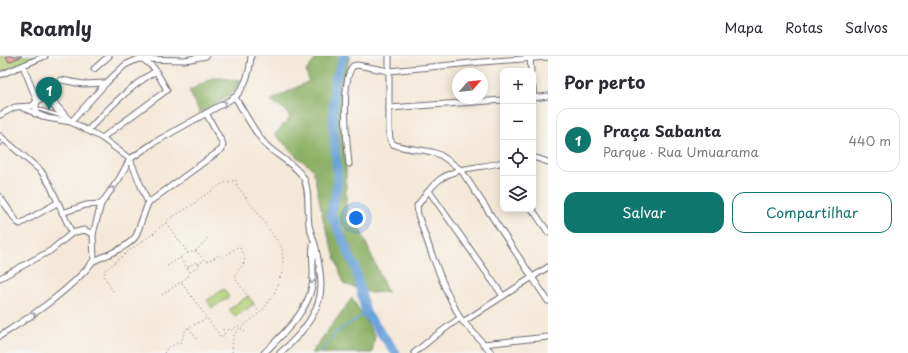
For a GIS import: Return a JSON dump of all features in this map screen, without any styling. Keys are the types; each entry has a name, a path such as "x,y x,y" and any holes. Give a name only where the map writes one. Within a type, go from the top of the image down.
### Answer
{"street":[{"path":"0,76 45,56"},
{"path":"94,69 110,56"},
{"path":"69,122 125,65 140,58 185,60 206,56"},
{"path":"94,261 93,234 101,204 130,159 155,142 235,97 248,76 251,56 248,56"},
{"path":"389,56 390,139 393,144 410,149 433,152 440,155 461,170 548,300"},
{"path":"349,164 346,101 350,71 353,66 357,65 389,71 548,57"},
{"path":"102,138 166,91 153,66 140,58"},
{"path":"530,58 532,68"},
{"path":"23,66 37,101 35,111"},
{"path":"88,130 113,104 144,78 156,71"},
{"path":"60,80 83,84 106,83"},
{"path":"536,98 548,96"},
{"path":"0,115 15,107 30,107 37,101 48,97 69,122"},
{"path":"235,97 265,144 274,153 297,169 307,186 310,226 321,278 320,293 318,303 312,317 290,345 280,353"},
{"path":"389,108 500,100"},
{"path":"19,106 35,111 47,118 69,122 102,138 130,159 148,202"},
{"path":"0,336 38,311 63,292 94,261 122,248 132,240 136,236 148,202 222,149 223,144 206,113"},
{"path":"0,136 41,171 50,185 72,233"},
{"path":"545,161 548,167"},
{"path":"492,353 461,320 445,288 432,255 418,214 417,206 442,178 461,170 500,163"},
{"path":"429,191 503,296"},
{"path":"0,197 20,224 57,203"},
{"path":"62,213 86,205 101,204"},
{"path":"534,212 548,232"},
{"path":"0,270 2,277 50,251 72,233 84,230 93,234"},
{"path":"264,353 289,329 302,310 309,296 312,286 314,242"},
{"path":"414,353 434,336 503,296 548,267"},
{"path":"309,296 318,303"},
{"path":"483,344 548,337"}],"lane":[{"path":"44,98 69,122"},
{"path":"35,111 62,116"},
{"path":"0,144 5,140"}],"path":[{"path":"114,291 105,278 104,271 166,222 224,183 233,180 237,181 237,186 282,248 283,259 282,272 277,287 268,303 260,313 236,331 232,353"},
{"path":"166,222 188,253"},
{"path":"167,266 188,253 196,251 208,238"},
{"path":"196,251 203,260 209,261 219,255 223,258 237,247 240,248 243,253 244,260 242,269 236,274 235,278 260,313"},
{"path":"180,258 189,272"},
{"path":"162,295 188,277 189,272 199,266 198,264 203,260"},
{"path":"187,268 196,262 198,264"},
{"path":"182,282 221,337 225,335 223,329 226,327 230,331 238,326 245,332"},
{"path":"164,353 167,348 181,342 184,332 207,318"},
{"path":"189,328 198,341"}],"green space":[{"path":"0,56 39,56 0,72"},
{"path":"318,56 350,56 340,96 346,169 346,211 360,229 387,292 371,293 344,284 324,223 313,169 296,156 275,134 290,118 286,110 270,101 309,81 306,71"},
{"path":"212,78 238,79 242,82 232,94 200,113 189,91"},
{"path":"224,289 229,297 212,308 207,300"},
{"path":"248,296 254,304 235,317 229,309"},
{"path":"352,298 375,336 372,353 311,353"}],"building":[{"path":"6,56 22,56 9,62"}],"waterway":[{"path":"344,56 334,82 333,126 338,180 331,214 355,267 366,313 396,353"},
{"path":"319,353 337,332 366,313"}],"place":[{"name":"Praça Sabanta","path":"49,110"}]}
